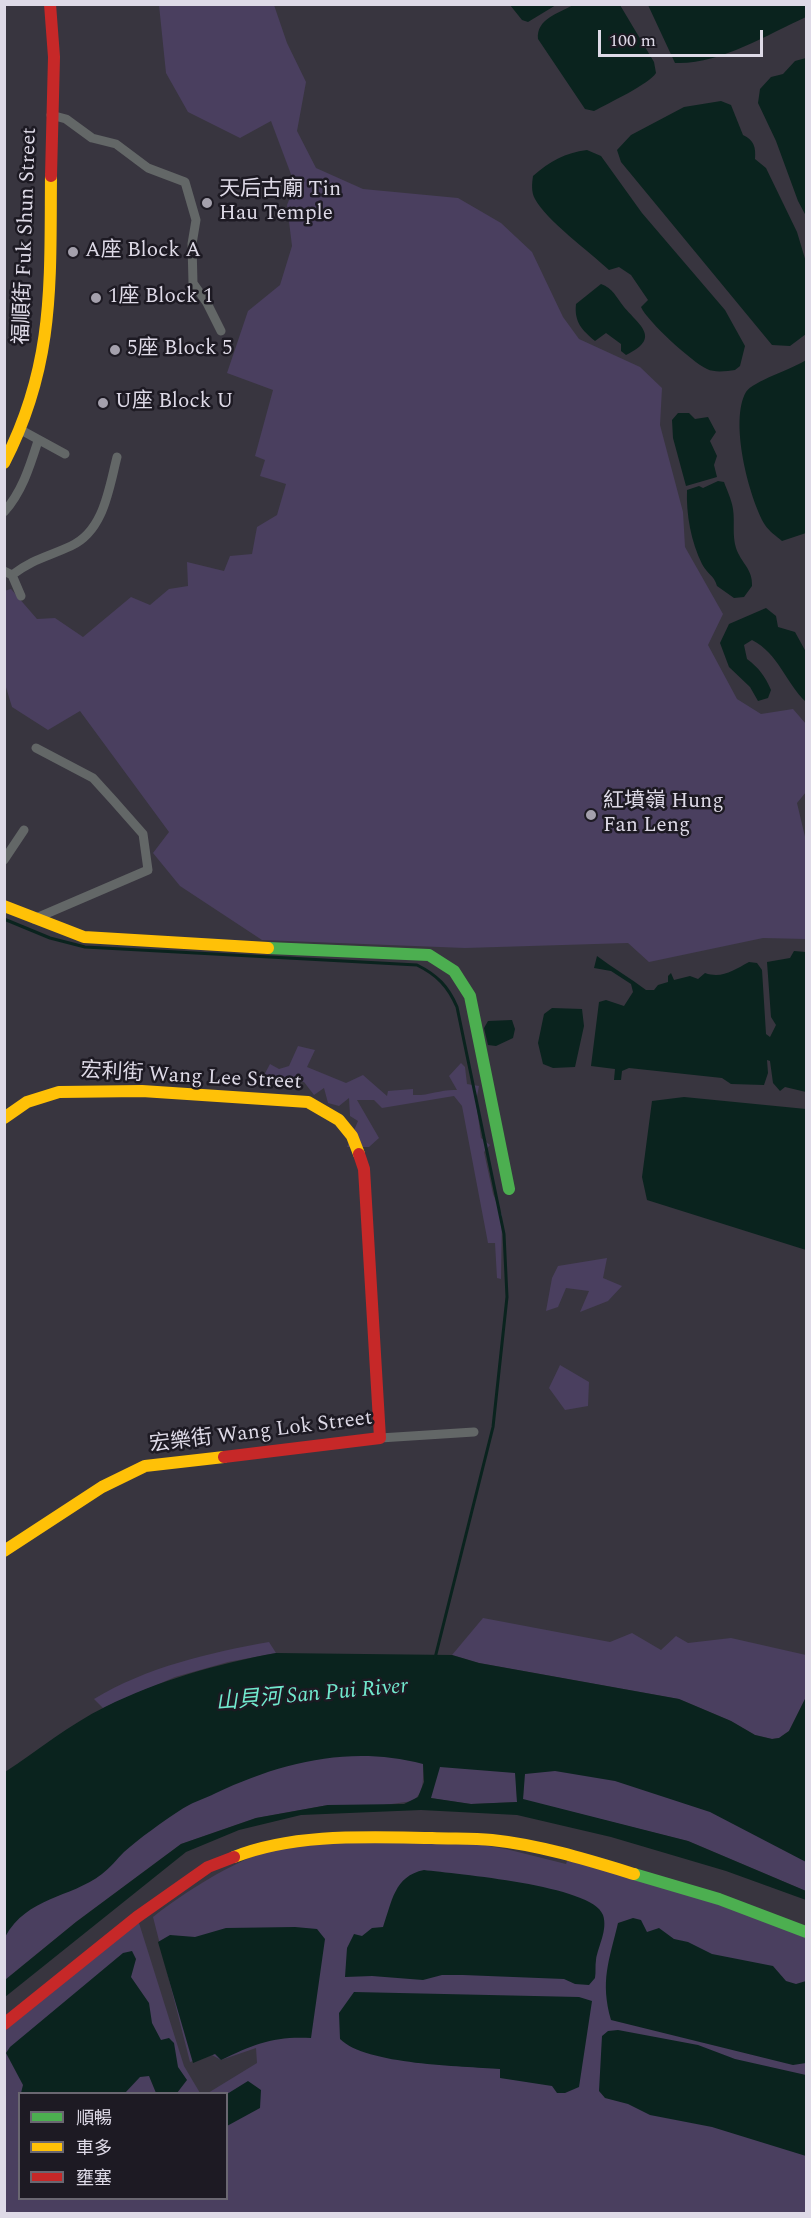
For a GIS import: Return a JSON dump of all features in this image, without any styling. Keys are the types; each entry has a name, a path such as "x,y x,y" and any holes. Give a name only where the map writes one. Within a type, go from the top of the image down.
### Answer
{"street":[{"name":"福順街 Fuk Shun Street","path":"4,463 21,430 40,367 47,326 53,20 50,4"},
{"path":"51,115 66,119 92,138 116,144 148,168 184,182 196,220 192,244 193,283 207,303 220,331"},
{"path":"21,430 65,454"},
{"path":"4,512 23,482 38,441"},
{"path":"21,596 8,573 31,560 73,545 101,517 117,457"},
{"path":"34,919 148,870 143,834 93,778 36,748"},
{"path":"4,860 24,830"},
{"path":"4,906 84,937 104,940 429,955 450,964 464,981 470,996 493,1100 508,1190"},
{"name":"宏利街 Wang Lee Street","path":"4,1118 27,1102 59,1092 142,1091 308,1102 326,1108 339,1118 352,1132 364,1169 380,1438"},
{"name":"宏樂街 Wang Lok Street","path":"4,1551 102,1487 145,1466 380,1438 474,1432"},
{"path":"4,2024 137,1917 208,1867 246,1852 306,1841 383,1837 492,1840 594,1862 719,1899 807,1932"}],"shaded area":[{"path":"159,5 274,5 287,43 306,82 297,131 316,168 363,189 458,198 501,223 532,252 563,317 579,339 640,367 662,388 660,425 683,512 685,547 723,614 708,645 737,699 761,714 793,709 806,724 806,792 797,803 806,841 806,939 763,938 649,962 628,943 465,948 262,940 180,886 153,853 169,832 80,711 48,730 12,707 5,684 4,591 11,589 37,619 55,618 83,637 131,597 150,605 169,589 188,586 187,562 224,571 230,556 252,554 257,527 277,515 286,484 260,476 265,460 255,456 273,390 227,373 248,311 280,285 292,246 287,205 295,185 271,121 240,138 188,112 166,73"},
{"path":"298,1046 315,1050 307,1067 346,1083 363,1075 387,1096 388,1091 413,1089 413,1095 419,1095 457,1090 449,1076 461,1063 465,1067 467,1084 479,1086 476,1102 481,1138 490,1145 484,1152 493,1194 502,1215 501,1279 497,1278 495,1243 488,1243 462,1106 454,1096 382,1108 374,1100 357,1100 379,1138 369,1147 347,1147 358,1121 350,1116 349,1098 339,1106 328,1103 324,1088 314,1095 304,1082 263,1077 270,1064 279,1069 289,1066"},
{"path":"607,1258 603,1278 622,1286 608,1301 580,1312 589,1291 566,1288 558,1307 546,1311 552,1278 558,1266"},
{"path":"560,1365 589,1382 588,1406 565,1410 549,1388"},
{"path":"483,1618 610,1642 632,1633 661,1650 676,1636 688,1643 731,1638 806,1655 806,1697 789,1731 779,1738 772,1739 755,1735 731,1721 679,1699 479,1663 452,1655"},
{"path":"269,1642 276,1653 228,1662 175,1677 103,1708 94,1699 135,1678 157,1670 223,1651"},
{"path":"295,1715 663,1778 806,1852 806,1891 688,1841 523,1800 524,1774 516,1773 517,1802 471,1804 430,1798 434,1784 423,1764 420,1793 413,1801 377,1806 328,1805 256,1818 181,1844 76,1922 5,1980 4,1863"},
{"path":"342,1839 446,1839 506,1849 566,1864 570,1852 718,1895 806,1936 806,2213 5,2213 4,2030 125,1926 139,1923 184,2066 199,2092 18,2092 18,2200 228,2200 228,2092 210,2092 257,2063 256,2048 221,2060 212,2055 190,2062 153,1917 186,1893 247,1859 288,1844"}],"water":[{"path":"510,5 556,5 528,22 522,20"},
{"path":"573,5 620,5 654,62 656,73 652,77 594,111 585,109 538,39 538,32 545,22"},
{"path":"648,5 806,5 806,17 725,54 692,62 675,63"},
{"path":"806,58 806,216 758,103 760,89 771,77 783,74 795,61"},
{"path":"721,101 731,105 743,135 754,144 755,159 766,168 797,232 806,262 806,334 790,346 772,345 621,162 617,150 631,135 684,107"},
{"path":"587,150 601,156 642,213 725,310 745,346 740,366 735,370 710,370 681,350 641,307 648,300 631,275 619,267 609,270 558,226 535,199 533,176 558,158"},
{"path":"601,284 611,290 644,331 643,343 626,355 621,351 621,344 606,333 595,341 583,329 576,316 576,304"},
{"path":"806,360 806,533 782,541 765,525 747,479 740,440 741,405 750,388"},
{"path":"678,413 689,413 695,419 708,417 716,432 710,441 717,456 714,465 717,477 686,486 673,438 672,420"},
{"path":"718,481 724,482 731,499 736,548 752,580 752,586 744,597 734,598 717,586 702,564 690,528 687,490 699,486 703,488"},
{"path":"766,608 776,616 778,627 795,632 806,652 806,702 769,653 752,640 744,645 747,659 758,669 771,690 768,698 758,701 750,687 729,667 720,643 729,624"},
{"path":"794,951 806,952 806,1092 785,1087 780,1091 773,1083 770,1061 767,1060 768,1073 764,1085 731,1084 722,1078 629,1068 622,1071 621,1080 614,1080 615,1069 591,1066 599,1002 606,1000 624,1006 633,992 631,984 611,971 594,968 597,956 646,990 654,990 658,985 668,982 668,976 671,973 674,980 690,976 698,979 705,973 717,975 733,971 749,962 757,963 762,970 766,1034 770,1037 776,1025 771,1017 767,962 790,958"},
{"path":"552,1008 582,1009 584,1026 575,1067 553,1068 543,1064 538,1043 544,1014"},
{"path":"512,1020 515,1029 513,1038 496,1046 488,1045 484,1028 488,1021"},
{"path":"684,1097 806,1109 806,1250 647,1200 642,1177 652,1101"},
{"name":"山貝河 San Pui River","path":"276,1653 452,1655 479,1663 679,1699 731,1721 755,1735 772,1739 779,1738 789,1731 806,1697 806,1862 710,1812 615,1781 555,1771 525,1774 523,1799 688,1841 806,1891 806,1900 726,1871 611,1837 517,1815 421,1810 301,1815 239,1830 186,1852 5,1997 5,1980 76,1922 181,1844 256,1818 328,1805 404,1804 418,1797 424,1782 423,1764 396,1759 370,1756 343,1757 292,1765 266,1773 183,1808 137,1841 102,1874 25,1913 5,1937 5,1772 79,1721 125,1697 189,1674","holes":["440,1767 515,1773 517,1802 471,1804 431,1798"]},
{"path":"424,1870 521,1883 575,1896 594,1905 603,1915 604,1921 604,1932 596,1960 595,1978 589,1985 575,1984 564,1979 463,1975 442,1975 423,1980 372,1976 345,1977 347,1948 354,1934 362,1936 372,1928 383,1927 400,1884 414,1873"},
{"path":"633,1918 641,1920 647,1932 659,1928 674,1939 688,1942 712,1954 773,1966 786,1981 796,1984 806,1981 806,2063 793,2065 611,2020 606,1994 609,1960 618,1923"},
{"path":"226,1928 317,1929 325,1939 311,2038 275,2040 254,2045 221,2060 215,2054 193,2063 158,1942 170,1935 195,1937"},
{"path":"132,1951 136,1959 131,1977 149,2003 152,2023 161,2040 169,2038 174,2043 178,2067 187,2080 178,2092 156,2092 149,2076 140,2077 126,2092 21,2092 23,2085 6,2053 10,2047 123,1953"},
{"path":"354,1992 579,1997 592,2001 579,2087 565,2093 557,2093 552,2086 500,2078 500,2069 416,2063 353,2048 340,2039 339,2013"},
{"path":"618,2030 698,2045 735,2059 806,2075 806,2156 712,2127 650,2115 628,2104 605,2098 599,2091 602,2036 608,2031"},
{"path":"248,2081 261,2090 260,2108 228,2125 228,2093"}],"waterway":[{"path":"4,919 50,938 85,947 417,965 436,977 450,993 457,1007 504,1234 507,1297 493,1427 435,1658"}],"traffic: fast":[{"path":"268,948 429,955 454,971 470,996 509,1189"},
{"path":"634,1874 719,1899 806,1932"}],"traffic: slow":[{"path":"4,463 21,427 41,357 49,288 51,176"},
{"path":"4,906 84,937 268,948"},
{"path":"4,1118 27,1102 59,1092 142,1091 308,1102 339,1120 352,1136 359,1154"},
{"path":"4,1551 102,1487 145,1466 224,1457"},
{"path":"234,1857 281,1844 332,1838 477,1839 546,1849 634,1874"}],"traffic: jam":[{"path":"50,4 54,57 51,176"},
{"path":"224,1457 380,1438 364,1169 359,1154"},
{"path":"4,2024 137,1917 208,1867 234,1857"}],"place":[{"name":"天后古廟 Tin Hau Temple","path":"207,203"},
{"name":"A座 Block A","path":"73,252"},
{"name":"1座 Block 1","path":"96,298"},
{"name":"5座 Block 5","path":"115,350"},
{"name":"U座 Block U","path":"103,403"},
{"name":"紅墳嶺 Hung Fan Leng","path":"591,815"}]}
